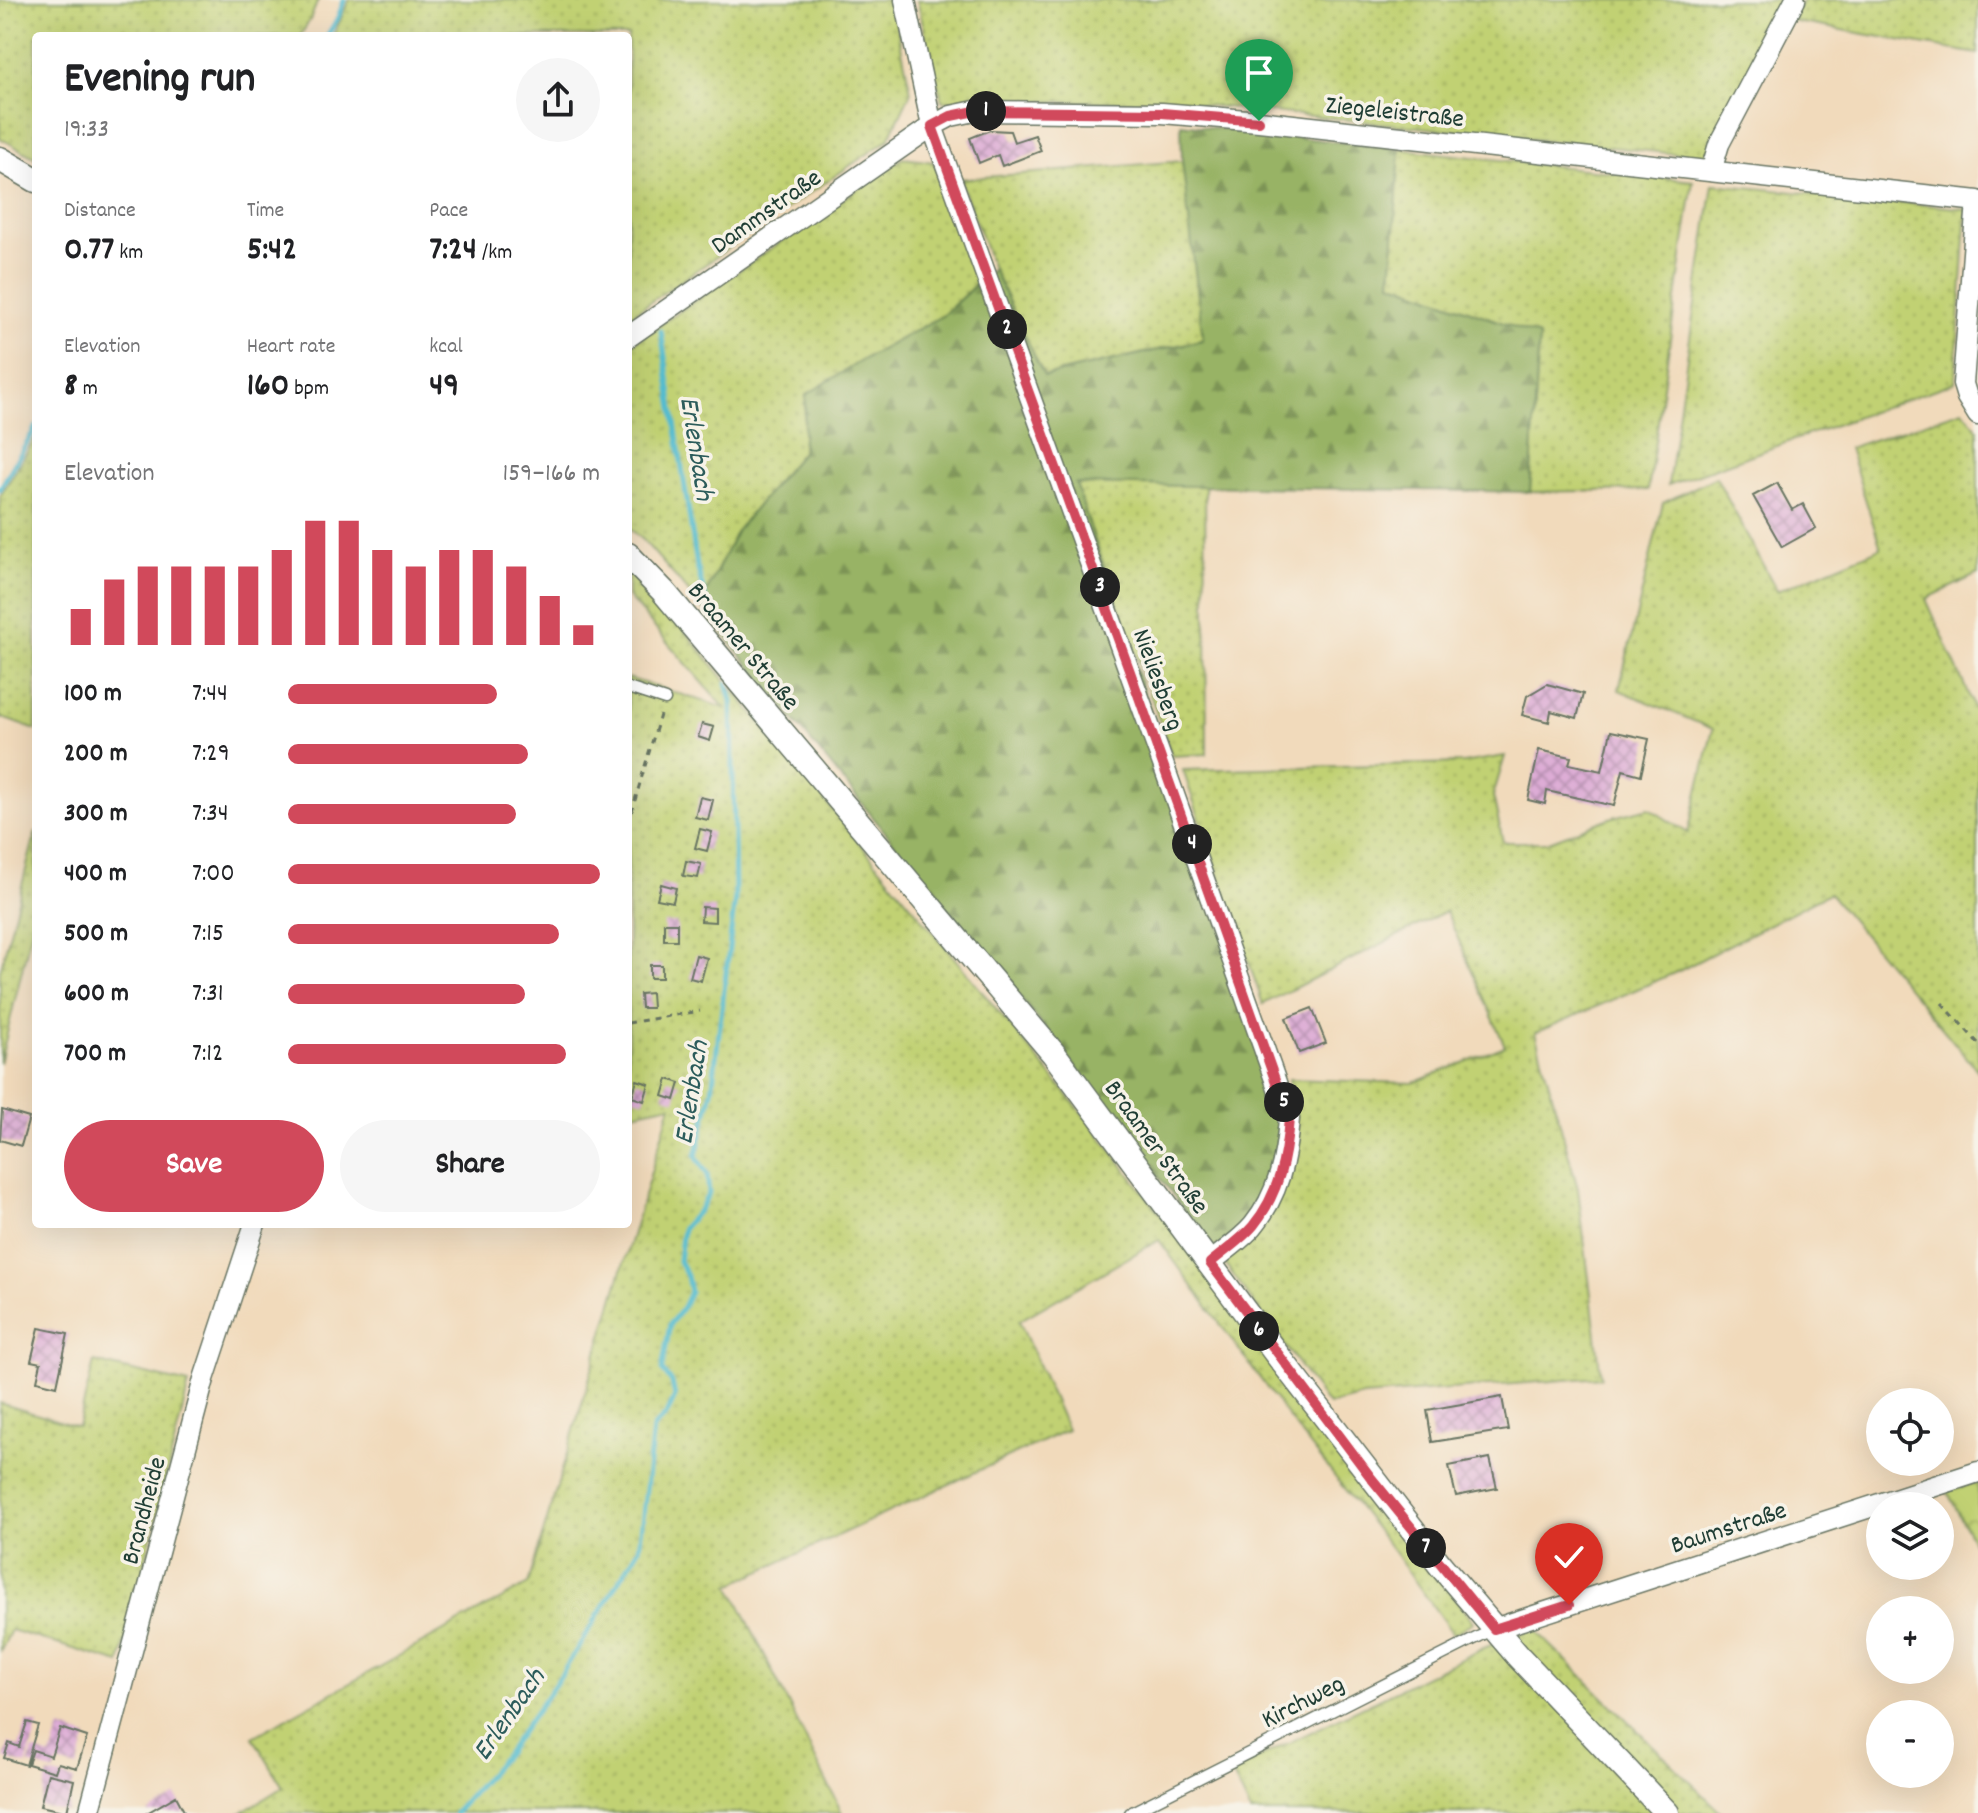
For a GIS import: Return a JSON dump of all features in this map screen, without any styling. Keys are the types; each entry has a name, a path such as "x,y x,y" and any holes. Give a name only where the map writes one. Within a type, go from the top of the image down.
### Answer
{"street":[{"name":"Nieliesberg","path":"905,0 932,126 1127,661 1289,1119 1286,1155 1276,1191 1253,1227 1210,1263"},
{"path":"1711,171 1719,144 1795,0"},
{"name":"Ziegeleistraße","path":"932,126 951,116 975,111 1162,113 1289,124 1977,201"},
{"name":"Dammstraße","path":"632,334 932,126"},
{"path":"0,159 32,178"},
{"path":"1977,201 1963,384 1978,415"},
{"name":"Braamer Straße","path":"632,559 663,591 1054,1054 1372,1479 1494,1629 1667,1813"},
{"name":"Brandheide","path":"89,1813 204,1379 254,1228"},
{"name":"Baumstraße","path":"1494,1629 1978,1472"}],"lane":[{"path":"632,689 665,700"},
{"name":"Kirchweg","path":"1130,1813 1494,1629"}],"path":[{"path":"632,811 665,700"},
{"path":"1942,1003 1978,1043"},
{"path":"632,1022 700,1011"}],"green space":[{"path":"0,0 318,0 302,32 32,32 32,156 0,138"},
{"path":"349,0 891,0 911,92 889,139 632,314 632,32 335,32"},
{"path":"917,0 1788,0 1706,157 1176,102 942,101"},
{"path":"1803,0 1978,0 1978,54 1791,21"},
{"path":"1181,124 1400,149 1391,282 1539,336 1530,492 1076,484 1283,1119 1269,1187 1247,1220 1215,1250 1061,1048 700,605 737,530 802,452 806,395 942,316 993,269 1044,376 1203,340 1182,160"},
{"path":"1400,149 1693,181 1648,490 1530,492 1539,336 1391,282"},
{"path":"903,158 934,162 980,280 942,316 806,395 802,452 737,530 700,605 632,530 632,344"},
{"path":"1182,161 1204,339 1044,376 993,269 960,179"},
{"path":"1713,184 1967,209 1955,382 1668,485"},
{"path":"1963,410 1978,429 1978,574 1926,599 1978,716 1978,1071 1829,893 1679,971 1535,1033 1578,1189 1601,1377 1363,1396 1328,1405 1215,1250 1296,1117 1288,1079 1413,1083 1505,1046 1446,911 1263,1004 1183,770 1463,763 1505,756 1493,796 1503,842 1546,842 1613,817 1649,808 1688,833 1713,729 1619,690 1663,503 1716,477 1777,591 1881,548 1849,448"},
{"path":"32,444 32,729 0,717 0,496"},
{"path":"1075,484 1205,486 1207,754 1172,756"},
{"path":"632,571 665,607 1088,1120 1473,1622 1453,1634 1394,1552 1291,1421 1159,1240 1019,1321 1067,1430 730,1585 842,1813 241,1813 283,1787 253,1737 528,1584 671,1105 632,1113 632,679 725,708 632,602"},
{"path":"32,847 32,928 0,1063 0,971"},
{"path":"94,1362 189,1384 120,1663 11,1630 0,1652 0,1403 78,1427"},
{"path":"1978,1482 1978,1551 1954,1505 1954,1492 1947,1491"},
{"path":"1533,1628 1722,1813 1251,1813 1231,1771 1484,1648"}],"building":[{"path":"990,130 1010,131 1014,142 1035,135 1041,151 1002,166 998,155 979,163 970,138"},
{"path":"1777,483 1792,510 1803,504 1816,528 1782,547 1753,496"},
{"path":"1547,684 1583,694 1577,718 1551,711 1549,722 1522,715 1527,696"},
{"path":"702,724 714,727 710,741 698,737"},
{"path":"1611,731 1649,739 1641,775 1623,770 1614,806 1547,791 1545,804 1528,800 1539,750 1571,757 1569,764 1602,771"},
{"path":"700,797 713,800 708,820 695,817"},
{"path":"700,829 712,832 707,851 695,848"},
{"path":"686,861 701,864 698,878 683,876"},
{"path":"661,884 676,888 673,902 657,899"},
{"path":"702,907 715,908 715,922 701,921"},
{"path":"664,923 677,923 677,940 664,940"},
{"path":"696,955 707,958 701,981 690,978"},
{"path":"650,965 662,965 662,978 650,978"},
{"path":"651,993 652,1008 641,1008 640,994"},
{"path":"1312,1008 1326,1043 1299,1053 1286,1018"},
{"path":"668,1079 680,1083 675,1100 663,1096"},
{"path":"637,1080 649,1084 644,1101 632,1097"},
{"path":"2,1110 29,1118 21,1146 0,1140"},
{"path":"39,1328 68,1334 57,1386 37,1381 41,1363 31,1361"},
{"path":"1502,1397 1508,1430 1432,1442 1427,1410"},
{"path":"1490,1458 1497,1488 1456,1496 1449,1466"},
{"path":"27,1722 38,1725 26,1765 4,1758 9,1743 19,1747"},
{"path":"60,1728 87,1737 77,1768 58,1763 55,1772 28,1764 33,1750 51,1756"},
{"path":"48,1774 74,1780 67,1812 40,1806"},
{"path":"176,1796 185,1813 147,1813"}],"waterway":[{"path":"329,32 344,0"},
{"name":"Erlenbach","path":"661,331 697,566 710,617"},
{"path":"0,489 32,434"},
{"name":"Erlenbach","path":"455,1813 506,1754 558,1680 639,1549 653,1428 667,1414 675,1397 672,1382 662,1370 670,1324 690,1292 687,1276 679,1261 683,1228 709,1193 707,1174 696,1156 712,1091 735,898 732,701 727,683"}],"route":[{"path":"1259,121 1162,113 975,111 951,116 932,126 958,191 1289,1119 1286,1155 1276,1191 1253,1227 1210,1263 1372,1479 1494,1629 1569,1605"}]}
